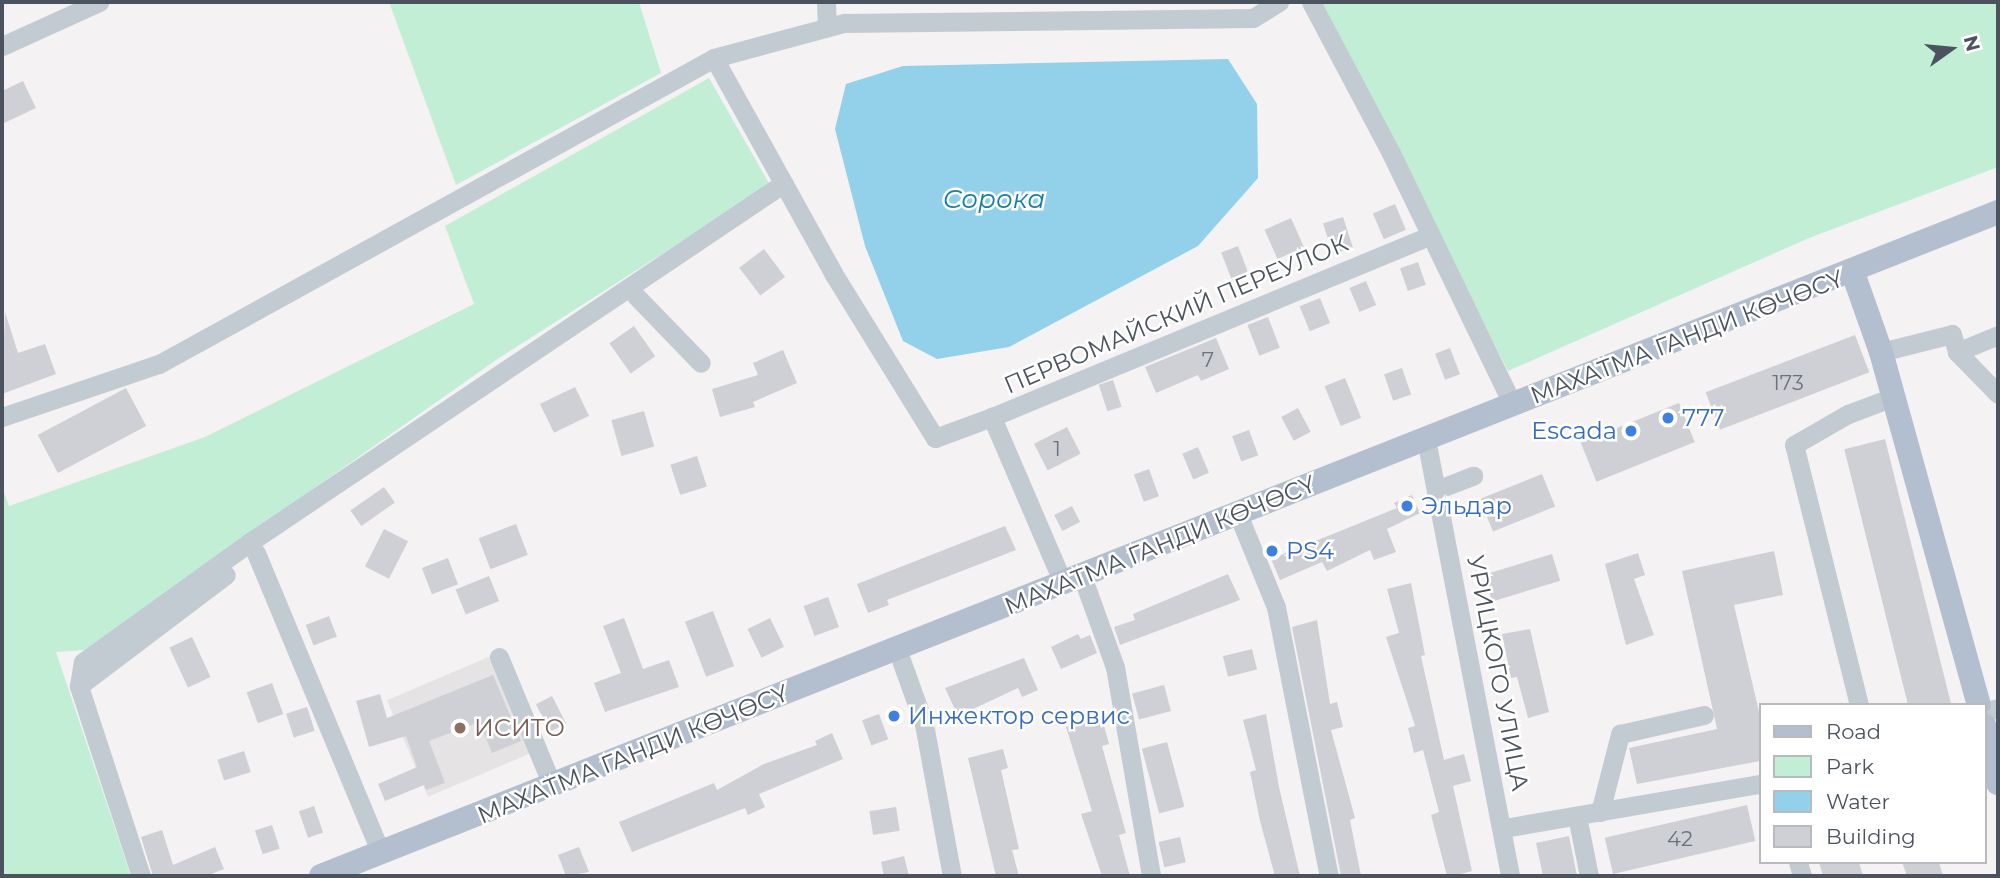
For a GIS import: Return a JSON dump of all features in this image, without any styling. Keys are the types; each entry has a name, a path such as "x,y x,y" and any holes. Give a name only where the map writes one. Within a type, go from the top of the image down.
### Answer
{"main road":[{"name":"МАХАТМА ГАНДИ КӨЧӨСҮ","path":"321,876 1853,273 1998,212"},
{"path":"1853,273 1881,352 1978,703"},
{"path":"1986,733 1998,783"}],"street":[{"path":"2,46 99,2"},
{"path":"825,2 827,25"},
{"path":"2,416 159,364 714,58 827,25 1253,18 1279,2"},
{"path":"1311,2 1431,235 1513,405"},
{"path":"714,58 787,189 935,438 992,417"},
{"path":"79,686 256,553 636,296 787,189"},
{"path":"141,876 79,686 83,662 250,542 787,189"},
{"name":"ПЕРВОМАЙСКИЙ ПЕРЕУЛОК","path":"1151,876 1115,667 992,417 1431,235"},
{"path":"636,296 701,363"},
{"path":"1881,352 1952,334 1957,352 1998,394"},
{"path":"1957,352 1998,335"},
{"path":"1858,703 1794,445 1848,414 1893,397"},
{"name":"УРИЦКОГО УЛИЦА","path":"1426,439 1504,828 1510,876"},
{"path":"1436,490 1473,476"},
{"path":"1238,514 1276,607 1329,876"},
{"path":"256,553 381,853"},
{"path":"897,649 924,724 952,876"},
{"path":"499,657 552,785"},
{"path":"1600,812 1620,734 1704,715"},
{"path":"1504,828 1758,785"},
{"path":"1577,816 1589,876"}],"shaded area":[{"name":"ИСИТО","path":"491,656 532,753 428,797 387,700"}],"green space":[{"path":"389,2 639,2 661,73 456,185"},
{"path":"1322,2 1998,2 1998,167 1809,238 1508,371"},
{"path":"709,78 770,185 496,360 85,650 56,652 131,876 2,876 2,487 9,506 205,437 474,304 445,226"}],"water":[{"name":"Сорока","path":"1228,59 1257,104 1258,178 1198,246 1009,347 937,359 903,341 865,246 835,129 846,84 903,66"}],"building":[{"path":"23,81 36,108 2,124 2,91"},
{"path":"1395,204 1406,230 1384,239 1373,213"},
{"path":"1343,217 1353,247 1333,254 1323,223"},
{"path":"1291,218 1304,247 1278,259 1265,230"},
{"path":"1238,246 1249,274 1232,280 1221,252"},
{"path":"764,249 785,277 760,296 739,268"},
{"path":"1418,262 1426,285 1408,291 1400,268"},
{"path":"1366,281 1376,305 1360,312 1349,288"},
{"path":"1320,298 1330,323 1310,331 1300,306"},
{"path":"5,312 18,353 45,344 56,374 2,394"},
{"path":"1268,317 1280,348 1259,356 1247,325"},
{"path":"634,326 655,356 631,374 609,343"},
{"path":"1855,335 1869,372 1720,430 1706,392"},
{"path":"1216,338 1229,369 1201,381 1198,375 1156,393 1145,367"},
{"path":"1450,348 1460,374 1445,380 1435,354"},
{"path":"783,350 797,383 753,402 755,407 720,417 712,389 758,375 753,363"},
{"path":"1402,368 1411,394 1393,401 1384,374"},
{"path":"1345,378 1361,418 1341,426 1325,386"},
{"path":"1113,380 1122,407 1107,411 1099,385"},
{"path":"575,387 589,416 554,433 540,404"},
{"path":"126,388 146,426 58,473 38,435"},
{"path":"1679,403 1695,442 1596,482 1581,443"},
{"path":"1298,408 1311,432 1294,441 1281,417"},
{"path":"644,411 654,447 622,456 611,420"},
{"path":"1067,427 1081,454 1048,471 1034,444"},
{"path":"1249,430 1258,455 1241,462 1232,436"},
{"path":"1885,439 1951,703 1908,703 1844,449"},
{"path":"1198,447 1209,473 1193,479 1182,454"},
{"path":"697,456 707,486 680,495 670,465"},
{"path":"1149,469 1159,496 1144,502 1134,474"},
{"path":"1542,474 1555,506 1493,532 1480,499"},
{"path":"384,487 395,503 361,526 350,511"},
{"path":"1412,495 1420,513 1387,529 1396,552 1374,560 1370,550 1327,571 1322,562 1280,580 1271,559 1397,508 1394,503"},
{"path":"1072,506 1080,522 1062,531 1054,515"},
{"path":"516,524 528,555 490,569 479,538"},
{"path":"1005,526 1016,550 887,600 889,605 868,613 857,584"},
{"path":"384,529 408,541 389,579 365,566"},
{"path":"1774,551 1783,595 1734,605 1758,707 1758,761 1637,784 1629,748 1717,729 1682,571"},
{"path":"1638,553 1645,575 1634,579 1654,635 1626,645 1605,564"},
{"path":"1552,554 1560,581 1492,602 1484,575"},
{"path":"448,558 458,584 432,594 422,568"},
{"path":"1228,574 1240,600 1120,645 1114,627 1135,620 1133,614"},
{"path":"489,576 499,601 466,615 456,589"},
{"path":"1411,583 1425,655 1421,656 1444,760 1464,754 1471,781 1453,786 1472,871 1452,876 1447,876 1431,815 1439,812 1423,750 1414,753 1408,728 1415,726 1386,637 1399,633 1387,589"},
{"path":"828,597 839,627 815,636 804,606"},
{"path":"713,611 734,666 706,677 685,622"},
{"path":"329,616 337,637 314,645 306,625"},
{"path":"624,618 643,669 669,660 679,687 605,712 594,683 621,673 603,626"},
{"path":"770,618 784,647 762,658 748,629"},
{"path":"1317,620 1330,704 1337,702 1343,727 1331,730 1355,818 1350,820 1361,876 1341,876 1292,627"},
{"path":"1530,629 1549,712 1528,718 1517,677 1511,678 1502,634"},
{"path":"1078,634 1081,639 1090,635 1097,653 1061,669 1051,647"},
{"path":"192,637 211,677 188,687 169,648"},
{"path":"1252,649 1257,669 1228,677 1223,656"},
{"path":"1024,658 1038,690 1022,697 1018,688 958,716 945,688"},
{"path":"493,675 521,741 492,753 479,722 429,741 445,783 426,790 424,785 385,801 378,784 417,767 406,736 369,747 356,701 380,694 387,718"},
{"path":"272,683 283,714 258,723 247,692"},
{"path":"1164,685 1171,711 1139,720 1132,694"},
{"path":"552,696 566,724 550,732 536,704"},
{"path":"307,707 315,731 294,738 286,714"},
{"path":"879,714 888,739 871,746 862,720"},
{"path":"1266,714 1279,787 1300,876 1275,876 1260,821 1250,772 1256,770 1243,720"},
{"path":"1102,718 1109,744 1102,746 1126,833 1119,835 1130,876 1102,876 1081,814 1092,811 1066,727"},
{"path":"832,733 843,759 759,794 765,807 748,815 745,808 632,852 619,822 714,783 717,790 764,764 817,745 815,741"},
{"path":"1167,742 1184,807 1159,813 1142,749"},
{"path":"1003,749 1008,768 1001,770 1019,849 1012,850 1019,876 996,876 968,758"},
{"path":"244,751 251,772 224,781 217,760"},
{"path":"1747,805 1755,841 1613,874 1605,838"},
{"path":"314,806 323,832 308,838 299,811"},
{"path":"896,807 900,831 873,835 869,811"},
{"path":"272,825 280,849 263,854 255,831"},
{"path":"162,830 173,865 215,847 224,869 206,876 153,876 141,837"},
{"path":"1569,836 1577,876 1543,876 1536,843"},
{"path":"1180,837 1186,862 1164,867 1159,842"},
{"path":"579,847 589,872 566,876 558,855"},
{"path":"904,856 909,876 884,876 881,862"},
{"path":"1820,864 1860,864 1863,876 1823,876"},
{"path":"1903,864 1940,864 1943,876 1907,876"}],"place":[{"name":"777","path":"1668,418"},
{"name":"Escada","path":"1631,431"},
{"name":"Эльдар","path":"1407,506"},
{"name":"PS4","path":"1272,551"},
{"name":"Инжектор сервис","path":"894,716"},
{"name":"ИСИТО","path":"460,728"}]}
